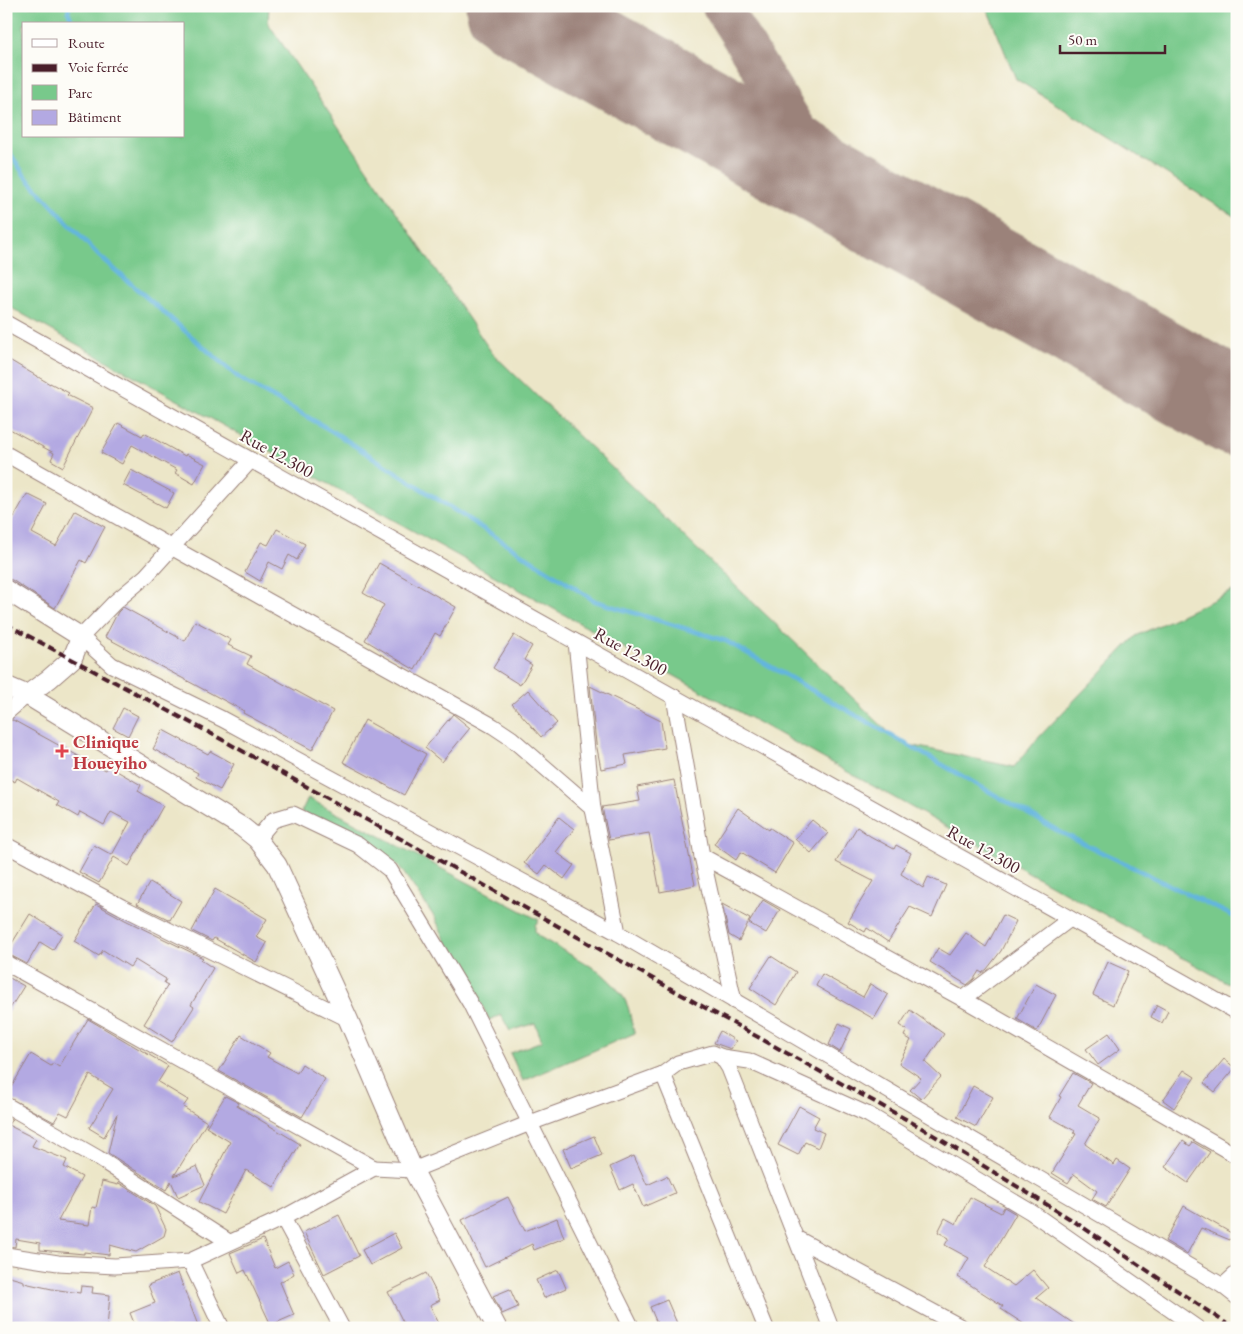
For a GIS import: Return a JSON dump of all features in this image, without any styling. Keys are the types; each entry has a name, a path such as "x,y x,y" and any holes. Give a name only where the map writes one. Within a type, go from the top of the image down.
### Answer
{"main road":[{"path":"6,590 81,638 72,659 27,695"},
{"path":"6,686 27,695 242,827 257,839 277,865 348,1019 413,1170 497,1328"}],"street":[{"name":"Rue 12.300","path":"6,323 1237,1012"},
{"path":"6,454 493,726 511,738 592,809"},
{"path":"251,460 173,548 146,576 115,602 81,638 112,665 222,719 618,933 1223,1286 1237,1296"},
{"path":"576,642 592,809 618,933"},
{"path":"6,713 27,695"},
{"path":"674,697 702,856 734,1001"},
{"path":"257,839 273,820 293,814 358,844 390,870 470,1003 632,1328"},
{"path":"6,845 122,907 348,1019"},
{"path":"702,856 963,999 1237,1156"},
{"path":"963,999 1070,919"},
{"path":"6,963 374,1168 413,1170 530,1123 663,1074 678,1063 713,1052 722,1056 748,1061 869,1115 1031,1212 1197,1328"},
{"path":"722,1056 729,1068 831,1328"},
{"path":"663,1074 766,1328"},
{"path":"6,1105 98,1158 229,1242"},
{"path":"6,1255 58,1263 114,1266 190,1261 283,1218 374,1168"},
{"path":"283,1218 342,1328"},
{"path":"796,1238 962,1328"},
{"path":"190,1261 222,1328"},
{"path":"1223,1286 1237,1273"}],"green space":[{"path":"6,6 269,6 268,23 492,353 900,743 1014,767 1040,736 1136,636 1237,589 1237,988 6,305"},
{"path":"986,6 1237,6 1237,218 1016,79"},
{"path":"308,798 539,920 535,925 535,931 538,936 599,971 618,990 628,1006 635,1033 523,1081 510,1053 542,1041 535,1023 510,1031 501,1015 489,1020 480,1001 475,1003 435,918 399,866 340,829 301,812"}],"building":[{"path":"6,358 69,393 67,395 93,408 63,467 51,460 54,453 6,427"},
{"path":"118,423 142,436 144,433 185,456 186,454 205,464 194,484 175,473 177,470 132,445 122,464 101,453"},
{"path":"131,470 174,493 166,508 123,485"},
{"path":"27,494 47,504 32,533 56,546 75,511 105,527 86,563 81,560 55,608 12,580 6,579 6,522 10,524"},
{"path":"277,529 305,544 297,560 289,555 282,569 269,562 260,581 245,572 261,542 268,545"},
{"path":"379,563 456,607 440,636 435,633 415,670 365,640 384,605 363,593"},
{"path":"123,607 185,641 195,621 231,640 228,645 251,656 247,664 333,711 312,750 243,713 244,711 105,637 118,612"},
{"path":"514,635 532,646 524,660 532,665 520,685 493,668"},
{"path":"590,686 661,721 665,748 625,755 627,764 601,769 596,743"},
{"path":"528,690 557,723 541,737 512,704"},
{"path":"123,708 138,716 128,736 113,728"},
{"path":"453,714 470,728 442,762 425,748"},
{"path":"13,720 106,770 108,766 129,778 141,785 138,791 163,806 129,866 114,857 99,883 79,872 94,845 112,855 130,822 111,812 104,825 80,812 78,817 57,805 59,802 17,778 15,782 6,777 6,722"},
{"path":"365,720 426,754 404,795 343,762"},
{"path":"163,730 208,754 210,751 234,764 220,790 196,777 198,773 153,749"},
{"path":"674,780 695,885 660,892 649,833 609,840 602,807 640,801 637,787"},
{"path":"738,808 769,830 770,828 793,843 775,873 741,852 736,860 714,844"},
{"path":"559,817 574,829 556,852 574,865 564,879 546,865 539,874 524,863"},
{"path":"812,820 828,833 811,853 795,839"},
{"path":"857,827 894,849 896,845 911,853 901,874 923,888 928,877 946,885 932,917 910,907 888,942 867,928 865,932 848,922 873,881 836,862"},
{"path":"150,882 181,901 170,920 137,904"},
{"path":"215,889 267,919 256,937 267,943 256,962 214,938 212,941 192,931"},
{"path":"763,900 780,910 766,933 749,923"},
{"path":"96,904 203,958 201,960 213,968 191,1005 194,1007 172,1042 144,1024 168,985 164,983 166,979 135,960 130,967 103,950 99,956 74,941"},
{"path":"722,904 750,919 739,941 729,935"},
{"path":"30,914 62,934 53,950 40,942 27,964 6,953"},
{"path":"1003,915 1016,921 1001,951 987,969 982,973 979,971 967,985 930,962 938,948 950,955 966,933 986,947"},
{"path":"771,956 796,972 776,1005 750,988"},
{"path":"1108,962 1128,971 1113,1005 1093,995"},
{"path":"822,974 863,997 870,984 888,995 874,1019 816,986"},
{"path":"6,976 24,986 6,1015"},
{"path":"1036,984 1056,995 1037,1031 1017,1019"},
{"path":"1157,1005 1168,1011 1162,1023 1151,1017"},
{"path":"910,1010 944,1034 925,1062 941,1077 921,1099 910,1090 921,1078 899,1063 911,1040 904,1036 907,1030 900,1025"},
{"path":"88,1019 168,1066 158,1082 188,1100 183,1107 207,1122 174,1176 197,1166 205,1185 178,1197 171,1181 166,1190 108,1153 117,1114 104,1137 89,1128 113,1089 90,1075 68,1116 60,1112 54,1122 6,1096 31,1054 51,1066 53,1063 59,1067"},
{"path":"839,1023 851,1029 840,1052 829,1045"},
{"path":"720,1031 736,1041 731,1049 714,1043"},
{"path":"1109,1033 1120,1049 1098,1065 1086,1049"},
{"path":"241,1035 270,1053 267,1057 297,1073 302,1064 325,1079 302,1117 219,1071"},
{"path":"1224,1059 1235,1068 1215,1092 1204,1083"},
{"path":"1184,1070 1195,1077 1174,1108 1163,1100"},
{"path":"1073,1073 1091,1083 1078,1105 1100,1118 1085,1144 1114,1165 1117,1160 1130,1169 1106,1207 1092,1199 1097,1191 1074,1174 1068,1183 1052,1173 1076,1134 1074,1133 1075,1131 1050,1117 1061,1097 1059,1096"},
{"path":"973,1086 993,1097 976,1127 957,1117"},
{"path":"225,1096 239,1103 237,1106 300,1144 274,1187 246,1170 223,1214 199,1202 230,1142 206,1127"},
{"path":"799,1106 819,1117 813,1128 824,1133 818,1148 805,1142 798,1155 778,1145"},
{"path":"6,1116 12,1119 8,1125 36,1139 32,1146 67,1160 64,1167 82,1177 58,1221 89,1225 92,1207 96,1208 102,1181 118,1185 119,1183 155,1206 166,1229 164,1236 136,1252 110,1245 109,1255 40,1250 40,1243 16,1239 15,1247 6,1246"},
{"path":"594,1136 602,1155 571,1168 563,1149"},
{"path":"1183,1141 1190,1146 1193,1142 1210,1152 1188,1183 1165,1167"},
{"path":"634,1156 647,1185 667,1176 675,1193 643,1207 633,1184 620,1190 610,1167"},
{"path":"508,1197 525,1231 557,1218 564,1238 534,1250 532,1244 485,1267 462,1220"},
{"path":"970,1197 1001,1213 1004,1207 1016,1214 985,1267 1014,1286 1033,1270 1048,1288 1036,1298 1080,1328 1030,1328 1001,1309 1003,1306 958,1277 969,1258 945,1245 949,1238 938,1232 945,1218 956,1224"},
{"path":"1184,1206 1233,1234 1230,1240 1201,1228 1187,1254 1165,1241"},
{"path":"339,1215 359,1256 324,1274 304,1232"},
{"path":"394,1233 402,1248 370,1265 362,1250"},
{"path":"263,1239 275,1268 288,1261 294,1274 280,1282 294,1315 271,1325 245,1270 239,1273 230,1253"},
{"path":"558,1270 566,1288 544,1298 536,1280"},
{"path":"178,1273 199,1328 136,1328 130,1313 155,1303 148,1285"},
{"path":"426,1273 440,1300 430,1305 441,1328 406,1328 388,1292"},
{"path":"6,1276 24,1281 24,1283 80,1293 81,1286 93,1287 92,1293 110,1295 107,1328 56,1328 44,1326 43,1328 30,1328 6,1322"},
{"path":"510,1289 518,1307 502,1314 493,1296"},
{"path":"667,1300 679,1328 659,1328 650,1307"}],"waterway":[{"path":"70,6 68,11 72,22"},
{"path":"6,147 25,176 98,255 239,378 332,431 595,601 726,641 1060,832 1237,918"}],"taxiway":[{"path":"551,6 555,30 566,53 584,74 607,88 634,95 660,93 676,97"},
{"path":"721,6 816,158 827,174 844,190"}],"runway":[{"path":"513,6 1237,409"}],"railway":[{"path":"6,624 210,733 920,1127 1072,1220 1233,1328"}],"place":[{"name":"Clinique Houeyiho","path":"62,751"}]}
